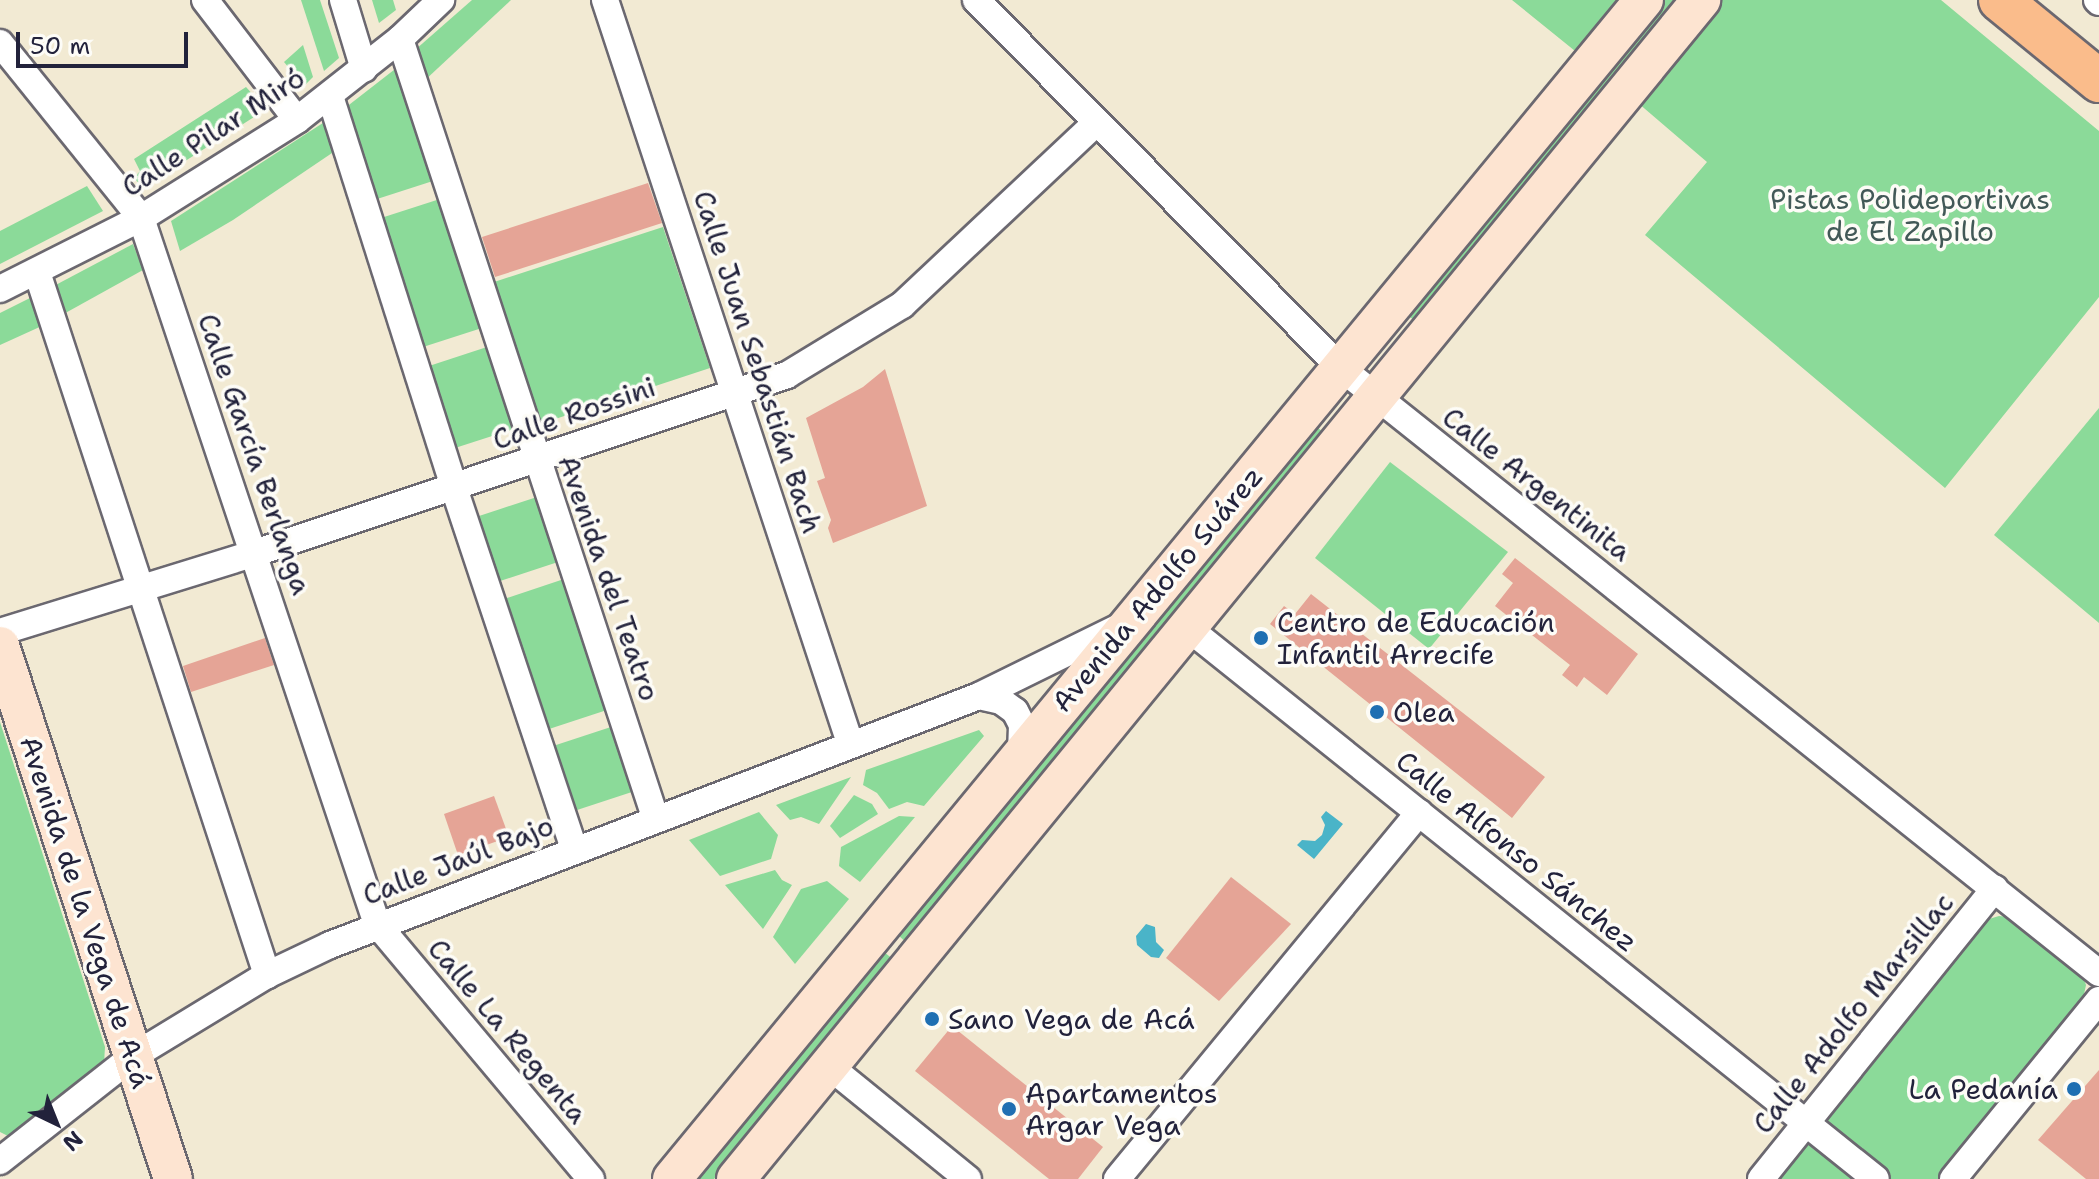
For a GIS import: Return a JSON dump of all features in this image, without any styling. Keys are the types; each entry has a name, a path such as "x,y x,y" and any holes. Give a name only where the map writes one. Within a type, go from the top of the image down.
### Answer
{"main road":[{"path":"2000,0 2099,81"}],"street":[{"path":"205,0 297,120"},
{"path":"343,0 364,69"},
{"name":"Calle Pilar Miró","path":"0,289 141,218 297,120 400,39 441,0"},
{"name":"Calle Juan Sebastián Bach","path":"605,0 850,743"},
{"name":"Calle Argentinita","path":"976,0 1095,124 1341,368 2099,973"},
{"name":"Avenida Adolfo Suárez","path":"672,1179 1644,0"},
{"name":"Avenida Adolfo Suárez","path":"736,1179 1701,0"},
{"name":"Avenida del Teatro","path":"400,39 655,817"},
{"name":"Calle García Berlanga","path":"0,43 141,218 377,924"},
{"path":"330,96 454,488 574,849"},
{"name":"Calle Rossini","path":"0,632 255,553 787,375 902,305 1095,124"},
{"path":"37,272 267,975"},
{"name":"Calle Jaúl Bajo","path":"0,1164 132,1057 267,975 377,924 979,696 1130,622"},
{"name":"Calle Alfonso Sánchez","path":"1188,628 1876,1179"},
{"name":"Avenida de la Vega de Acá","path":"0,646 173,1179"},
{"path":"979,696 1001,701 1015,711 1022,725 1021,754"},
{"path":"1117,1179 1419,813"},
{"name":"Calle Adolfo Marsillac","path":"1761,1179 1995,888"},
{"name":"Calle La Regenta","path":"377,924 591,1179"},
{"path":"1953,1179 2099,1000"},
{"path":"829,1066 968,1179"},
{"path":"0,1164 4,1179"}],"green space":[{"path":"301,0 320,0 339,58 324,71"},
{"path":"372,0 393,0 396,10 379,23"},
{"path":"472,0 511,0 423,82 415,50"},
{"name":"Pistas Polideportivas de El Zapillo","path":"1512,0 1941,0 2099,131 2099,297 1945,488 1645,235 1707,162 1617,85 1422,327 1410,317 1606,76"},
{"path":"303,45 313,77 304,86 284,62"},
{"path":"399,66 436,180 374,200 345,108"},
{"path":"246,87 256,98 263,92 273,105 143,188 134,178 140,171 134,159"},
{"path":"326,121 335,151 233,220 180,251 171,221"},
{"path":"87,186 103,211 0,264 0,231"},
{"path":"443,198 485,327 423,347 381,218"},
{"path":"663,227 710,368 540,424 491,283"},
{"path":"133,244 143,270 60,316 50,288"},
{"path":"34,296 44,325 0,345 0,313"},
{"path":"490,346 517,428 455,448 429,366"},
{"path":"2099,408 2099,623 1994,535"},
{"path":"1316,426 1325,434 909,945 898,935"},
{"path":"1390,462 1508,552 1429,649 1315,558"},
{"path":"540,496 561,561 497,582 476,517"},
{"path":"567,578 610,709 546,730 504,599"},
{"path":"0,722 105,1047 104,1064 10,1137 0,1132"},
{"path":"617,725 638,790 574,811 553,746"},
{"path":"979,730 984,736 924,806 907,802 889,809 877,793 863,785 866,770"},
{"path":"851,777 819,824 801,817 790,820 776,805"},
{"path":"854,795 872,804 878,814 840,838 830,826"},
{"path":"759,812 778,835 771,859 720,876 689,840"},
{"path":"899,816 915,817 860,882 839,866 841,847"},
{"path":"775,870 782,880 792,885 763,929 725,885"},
{"path":"827,881 849,899 795,964 773,937 801,889"},
{"path":"2009,917 2081,972 2086,985 2083,999 2078,1013 1939,1179 1774,1179 1989,919"},
{"path":"884,952 894,960 714,1179 697,1179"}],"water":[{"path":"1326,811 1343,824 1314,859 1297,845 1302,840 1315,841 1322,835 1325,825 1321,817"},
{"path":"1146,924 1155,927 1156,942 1164,950 1159,958 1151,957 1137,945 1136,936"}],"building":[{"path":"648,183 662,223 495,277 482,237"},
{"path":"885,369 927,506 833,543 828,528 831,520 817,481 825,478 806,418 863,387"},
{"path":"1515,558 1638,654 1607,695 1584,677 1577,687 1562,675 1570,665 1495,606 1513,583 1502,574"},
{"path":"1311,594 1545,777 1512,818 1270,624 1284,606 1295,614"},
{"path":"265,638 274,665 191,692 183,666"},
{"path":"494,796 509,837 458,855 444,814"},
{"path":"1231,877 1291,924 1219,1001 1166,958"},
{"name":"Apartamentos Argar Vega","path":"952,1026 1103,1147 1078,1179 1049,1179 915,1071"},
{"path":"2099,1070 2099,1179 2086,1179 2038,1140"}],"place":[{"name":"Centro de Educación Infantil Arrecife","path":"1261,638"},
{"name":"Olea","path":"1377,712"},
{"name":"Sano Vega de Acá","path":"932,1019"},
{"name":"La Pedanía","path":"2074,1089"},
{"name":"Apartamentos Argar Vega","path":"1009,1109"}]}
